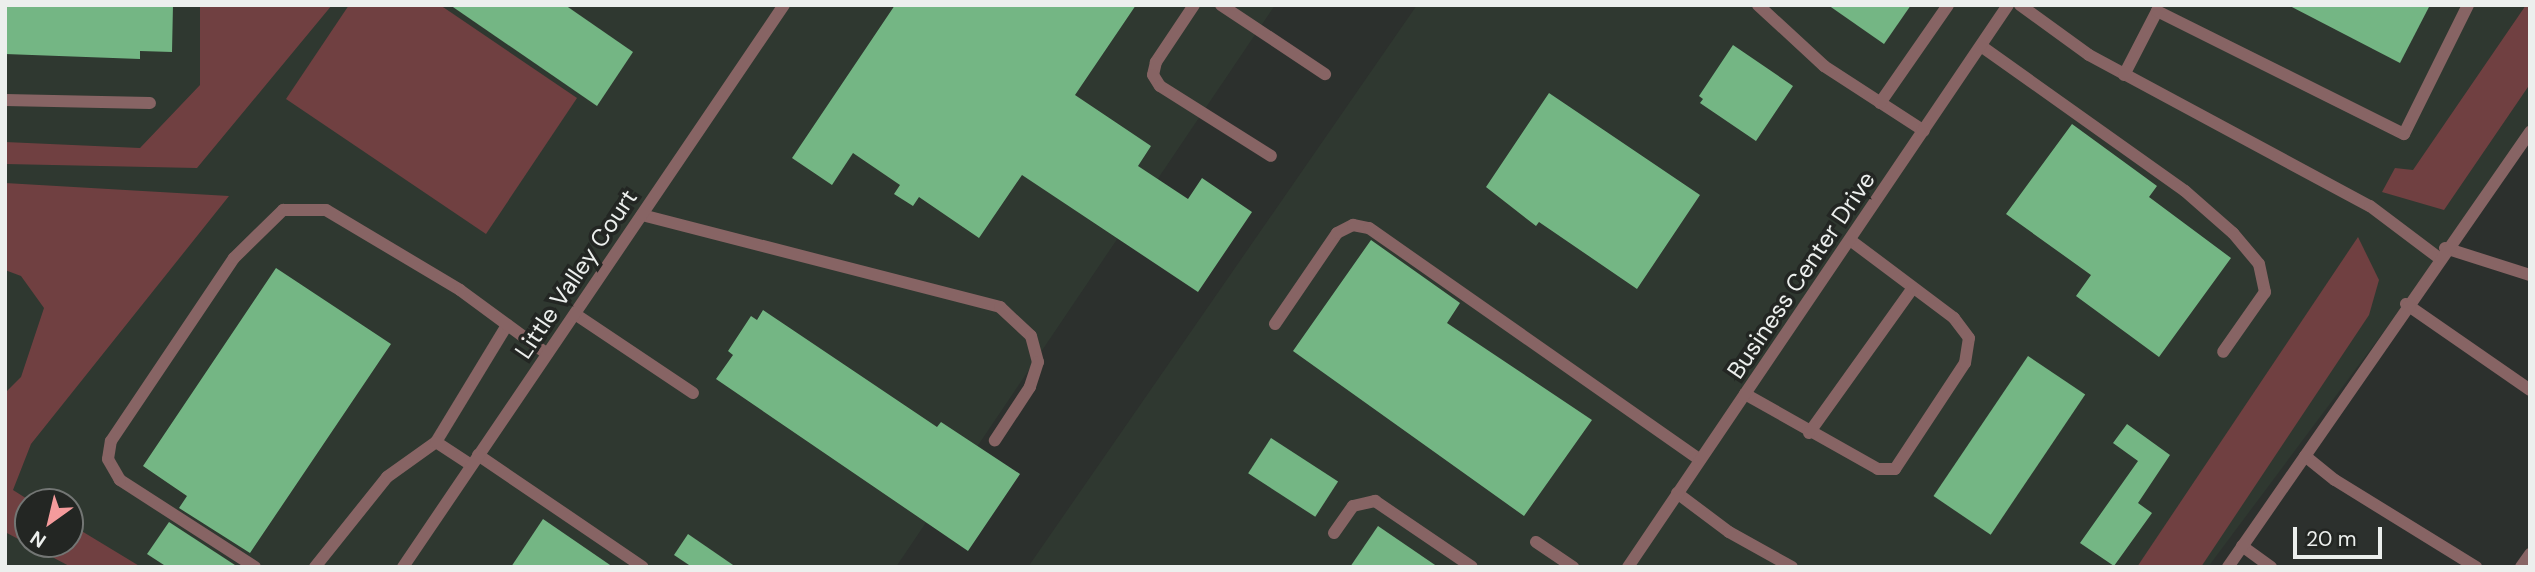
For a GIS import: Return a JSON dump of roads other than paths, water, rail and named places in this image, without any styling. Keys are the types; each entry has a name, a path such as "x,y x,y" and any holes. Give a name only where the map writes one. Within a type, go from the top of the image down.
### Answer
{"lane":[{"name":"Little Valley Court","path":"403,567 784,5"},
{"path":"1194,5 1156,62 1153,75 1160,86 1271,156"},
{"path":"1221,5 1325,74"},
{"path":"1758,5 1825,66 1924,131"},
{"path":"1880,103 1948,5"},
{"name":"Business Center Drive","path":"1628,567 2008,5"},
{"path":"2020,5 2124,75 2370,206 2442,253 2530,275"},
{"path":"2124,75 2157,11 2404,134 2468,5"},
{"path":"1981,46 2185,191 2233,233 2259,264 2265,292 2223,352"},
{"path":"5,100 150,103"},
{"path":"2228,567 2406,304 2530,132"},
{"path":"255,567 120,480 108,459 111,441 234,258 283,210 326,210 460,290 548,354"},
{"path":"642,215 1000,307 1031,336 1038,362 1030,387 995,440"},
{"path":"1275,324 1337,233 1353,225 1368,228 1700,460"},
{"path":"1745,394 1809,433 1878,469 1895,469 1965,363 1969,338 1954,318 1850,240"},
{"path":"1809,433 1913,288"},
{"path":"2406,304 2530,390"},
{"path":"575,314 693,393"},
{"path":"315,567 387,477 436,442 507,325"},
{"path":"436,442 475,460 643,567"},
{"path":"2305,456 2336,480 2476,567"},
{"path":"1677,493 1729,532 1787,566"},
{"path":"1334,533 1353,506 1375,502 1472,567"},
{"path":"1536,542 1573,567"},
{"path":"2242,547 2271,567"},
{"path":"2521,567 2530,554"}]}
